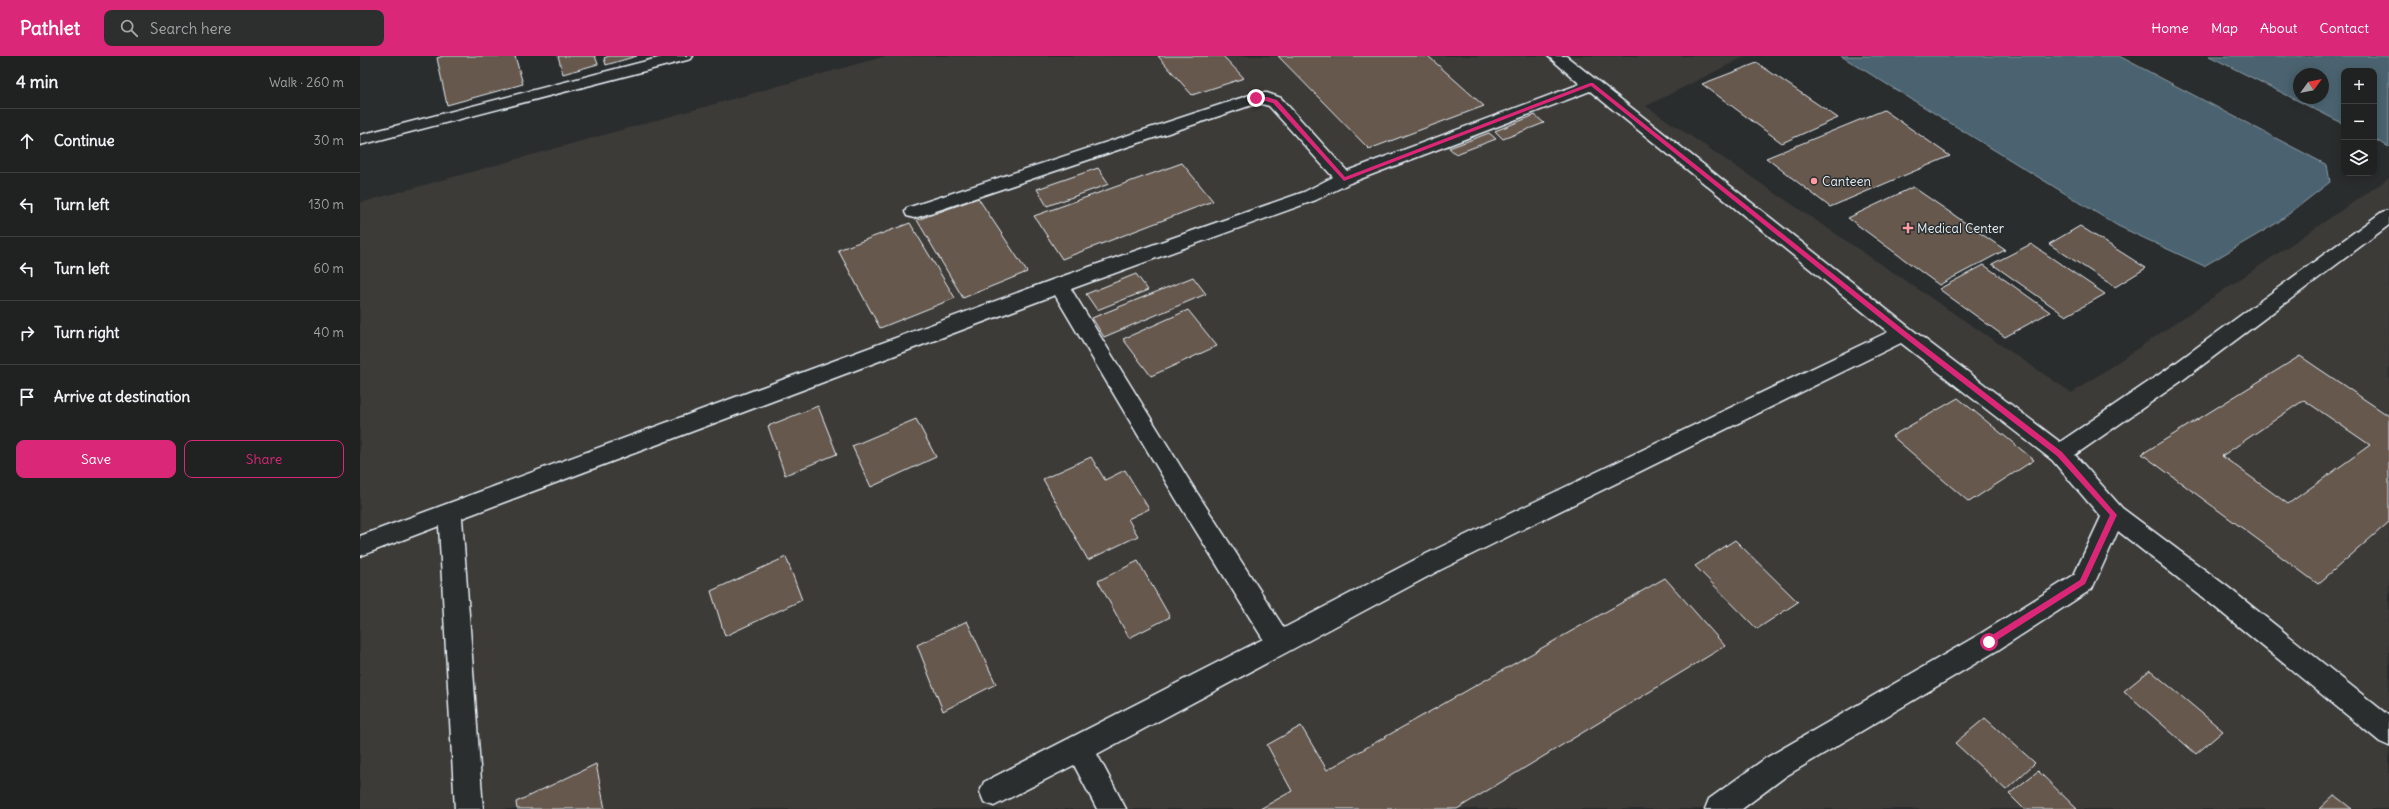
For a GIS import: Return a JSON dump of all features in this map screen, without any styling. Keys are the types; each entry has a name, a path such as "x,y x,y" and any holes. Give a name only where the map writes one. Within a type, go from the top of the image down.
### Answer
{"street":[{"path":"360,140 685,56"},
{"path":"1556,56 1902,333 2060,454 2114,515 2220,596 2389,733"},
{"path":"360,546 1059,285 1310,196 1344,179 1592,84"},
{"path":"914,212 1256,98 1267,98 1275,102 1344,179"},
{"path":"2060,454 2179,372 2389,216"},
{"path":"1059,285 1184,492 1279,642"},
{"path":"994,792 1143,716 1279,642 1431,563 1902,333"},
{"path":"450,512 469,809"},
{"path":"1719,809 1776,767 1975,650 2083,582 2114,515"},
{"path":"1079,748 1112,809"}],"shaded area":[{"path":"886,56 1746,56 1646,106 2072,393 2389,178 2389,809 360,809 360,203"}],"water":[{"path":"1841,56 2119,56 2327,165 2330,182 2277,223 2204,266 2118,226"},
{"path":"2209,56 2389,56 2389,147 2377,141 2377,68 2341,68 2341,122 2304,104 2329,104 2329,68 2293,68 2293,98"}],"building":[{"path":"443,56 515,56 523,84 447,105 437,58"},
{"path":"558,56 595,56 598,64 563,74"},
{"path":"609,56 637,56 606,65 604,58"},
{"path":"1158,56 1223,56 1244,78 1192,95"},
{"path":"1278,56 1428,56 1484,106 1369,149"},
{"path":"1757,63 1838,118 1782,143 1702,84"},
{"path":"1884,110 1950,156 1830,207 1766,158"},
{"path":"1535,115 1544,123 1503,139 1495,131"},
{"path":"1489,133 1496,139 1456,154 1449,148"},
{"path":"1182,163 1213,201 1062,259 1034,216"},
{"path":"1098,168 1109,184 1047,206 1037,189"},
{"path":"1913,187 2005,250 1939,285 1848,218"},
{"path":"978,198 1027,272 963,298 917,220"},
{"path":"910,223 955,298 880,328 838,250"},
{"path":"2080,226 2146,268 2115,287 2049,244"},
{"path":"2031,244 2105,294 2066,316 1992,264"},
{"path":"1984,265 2050,312 2005,337 1939,289"},
{"path":"1136,274 1148,290 1097,310 1086,294"},
{"path":"1193,277 1206,294 1104,337 1092,318"},
{"path":"1188,310 1217,346 1151,376 1123,339"},
{"path":"2300,356 2389,416 2389,522 2318,584 2142,454","holes":["2304,400 2370,445 2288,504 2222,456"]},
{"path":"1958,398 2034,460 1969,502 1892,436"},
{"path":"818,406 837,454 785,475 768,426"},
{"path":"916,419 936,457 871,487 852,446"},
{"path":"1091,457 1105,480 1125,470 1149,509 1128,519 1138,536 1088,560 1043,479"},
{"path":"1735,540 1798,602 1757,629 1695,566"},
{"path":"786,557 802,600 725,636 711,591"},
{"path":"1138,561 1170,617 1129,638 1098,581"},
{"path":"1665,578 1725,646 1457,809 1260,809 1292,791 1267,745 1301,726 1327,770"},
{"path":"967,621 996,684 943,711 917,645"},
{"path":"2150,670 2223,731 2196,754 2124,691"},
{"path":"1985,718 2035,763 2006,790 1955,743"},
{"path":"596,764 605,809 517,809 516,802"},
{"path":"2038,771 2077,809 2024,809 2009,794"},
{"path":"2334,795 2352,809 2319,809"}],"place":[{"name":"Canteen","path":"1814,181"},
{"name":"Medical Center","path":"1908,228"}],"route":[{"path":"1256,98 1267,98 1275,102 1344,179 1592,84 1902,333 2060,454 2114,515 2083,582 1989,642"}]}
